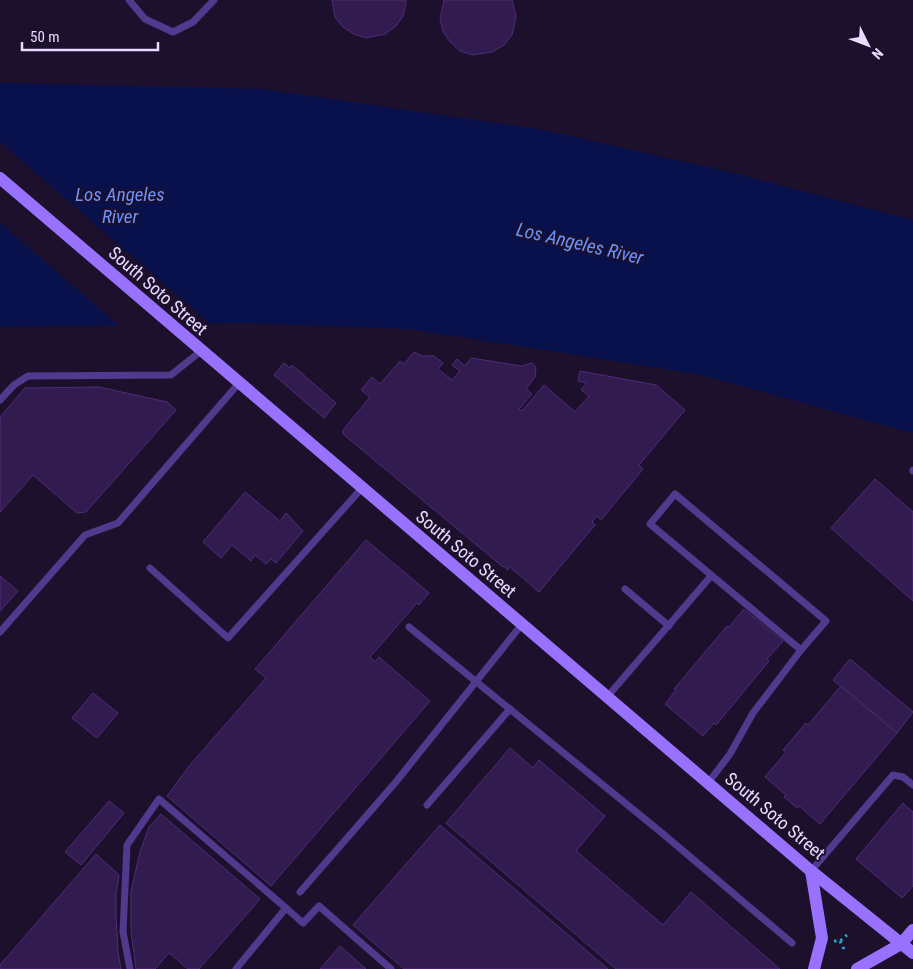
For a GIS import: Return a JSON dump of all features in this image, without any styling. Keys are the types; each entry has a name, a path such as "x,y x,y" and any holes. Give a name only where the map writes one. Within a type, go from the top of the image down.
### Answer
{"main road":[{"name":"South Soto Street","path":"0,178 708,783 913,953"},
{"path":"811,870 822,938 814,969"},
{"path":"857,969 901,944 913,930"}],"lane":[{"path":"129,0 146,19 173,32 193,22 214,0"},
{"path":"0,400 14,384 28,376 171,375 201,351"},
{"path":"0,632 85,535 118,523 239,383"},
{"path":"150,568 228,638 362,488"},
{"path":"708,783 730,754 753,713 801,650 826,621 675,494 650,524 801,650"},
{"path":"608,697 711,576"},
{"path":"625,589 669,626"},
{"path":"300,892 395,783 522,624"},
{"path":"409,627 662,833 792,943"},
{"path":"427,805 510,710"},
{"path":"811,870 893,775 903,777 913,785"},
{"path":"130,969 123,932 128,845 159,799 303,923 319,906 391,969"},
{"path":"236,969 286,908"}],"path":[{"path":"831,940 840,941 847,935"},
{"path":"840,941 844,949"}],"water":[{"name":"Los Angeles River","path":"0,83 262,89 538,129 730,172 913,220 913,433 697,374 410,329 246,323 0,327"}],"pier":[{"path":"0,142 213,326 122,328 0,223"}],"building":[{"path":"332,0 406,0 406,3 403,16 396,26 385,34 366,38 354,34 343,27 335,17"},
{"path":"444,0 512,0 516,16 512,35 504,45 492,52 473,55 460,51 450,42 443,31 440,19"},
{"path":"414,352 422,356 434,356 443,363 438,369 452,380 460,371 452,365 457,359 465,366 471,358 521,366 532,363 536,367 535,377 526,389 532,394 519,409 522,411 544,385 575,412 589,396 581,390 587,383 578,381 580,371 656,385 685,410 639,465 643,469 601,520 597,516 592,522 595,525 539,592 510,567 508,570 503,567 343,434 343,430 370,397 361,390 372,377 380,384 400,361 404,364"},
{"path":"284,363 290,368 292,365 336,403 324,418 274,375"},
{"path":"99,387 167,402 176,410 86,512 77,513 33,475 0,512 0,417 25,388"},
{"path":"875,479 913,512 913,601 831,528"},
{"path":"245,492 280,521 286,513 303,531 276,563 271,559 266,564 255,555 251,561 232,545 221,558 203,542"},
{"path":"366,540 429,593 419,605 417,603 370,657 375,662 379,657 430,701 271,886 167,796 190,765 266,678 255,669"},
{"path":"0,576 18,591 0,611"},
{"path":"744,609 783,641 767,659 769,661 716,725 714,723 703,736 665,704 676,690 674,689 727,626 729,627"},
{"path":"850,659 913,712 897,733 833,680"},
{"path":"841,686 897,733 820,824 799,806 797,808 784,797 786,795 765,777 786,752 783,750 806,723 808,725"},
{"path":"93,693 118,713 97,738 72,718"},
{"path":"510,748 533,768 539,760 605,816 576,851 663,925 691,892 780,969 616,969 446,823"},
{"path":"109,801 124,813 81,865 65,852"},
{"path":"903,803 913,812 913,886 902,898 856,859"},
{"path":"161,814 260,899 199,969 188,969 169,953 155,969 136,969 131,931 131,891 140,852 149,827"},
{"path":"440,825 608,969 404,969 353,925"},
{"path":"96,854 119,875 116,894 116,917 121,969 0,969 0,965"},
{"path":"340,946 366,969 320,969"}]}
